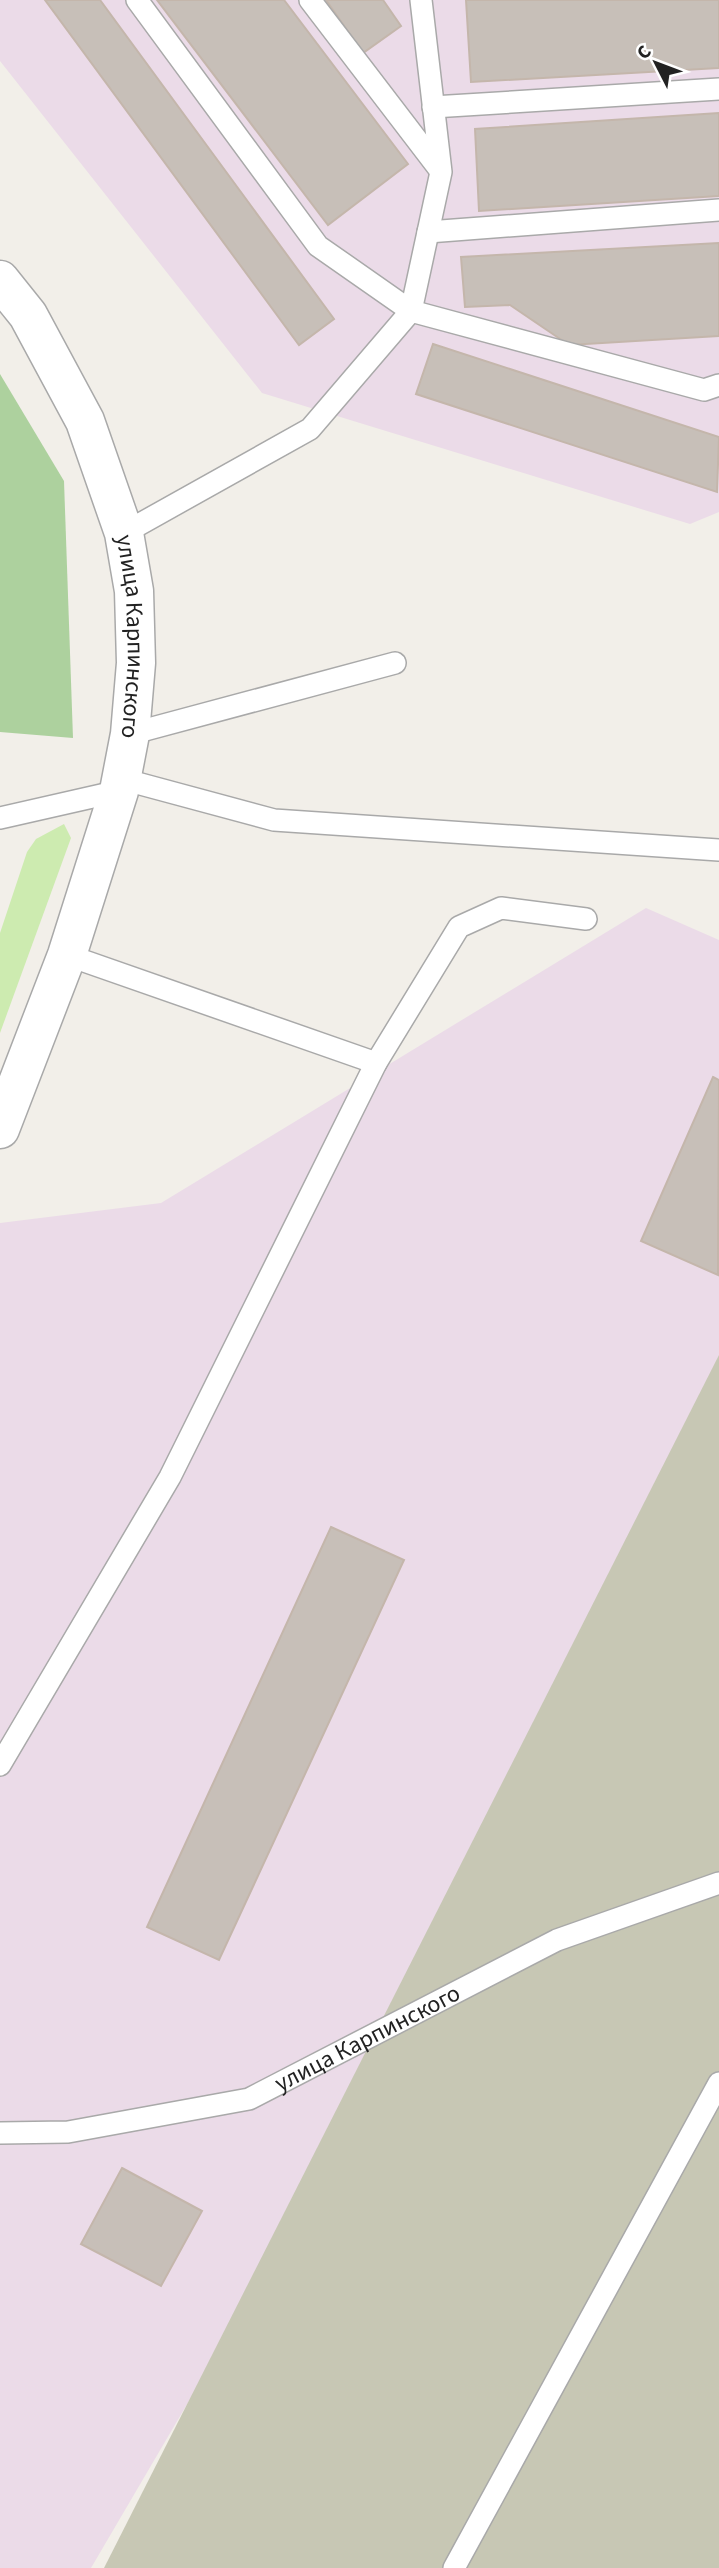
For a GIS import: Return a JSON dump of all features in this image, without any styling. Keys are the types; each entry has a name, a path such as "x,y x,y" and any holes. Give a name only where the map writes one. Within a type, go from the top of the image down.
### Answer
{"street":[{"name":"улица Карпинского","path":"0,280 28,315 85,421 124,533 134,591 136,663 130,734 121,785 67,955 0,1129"}],"lane":[{"path":"137,0 318,246 411,311 704,390 719,385"},
{"path":"310,0 441,172"},
{"path":"124,533 310,429 411,311 441,172 421,0"},
{"path":"433,107 719,89"},
{"path":"428,232 719,210"},
{"path":"130,734 395,663"},
{"path":"0,818 121,785 274,820 719,850"},
{"path":"0,1765 170,1478 376,1063 459,928 502,908 586,919"},
{"path":"67,955 376,1063"},
{"name":"улица Карпинского","path":"0,2133 68,2132 249,2099 558,1940 719,1883"},
{"path":"454,2568 719,2082"}],"shaded area":[{"path":"0,0 719,0 719,512 690,524 262,393 0,61"},
{"path":"646,908 719,940 719,1497 91,2568 0,2568 0,1223 161,1203"},
{"path":"719,1355 719,2568 104,2568"}],"green space":[{"path":"0,374 64,481 73,738 0,732"},
{"path":"64,824 71,838 0,1033 0,933 27,852 36,839"}],"building":[{"path":"45,0 100,0 334,319 299,345"},
{"path":"157,0 284,0 408,164 328,225"},
{"path":"326,0 383,0 401,26 363,53"},
{"path":"466,0 719,0 719,68 471,82"},
{"path":"719,113 719,196 479,211 475,129"},
{"path":"719,243 719,336 569,345 510,305 465,307 461,257"},
{"path":"433,344 719,437 717,492 416,394"},
{"path":"713,1077 719,1080 718,1275 641,1241"},
{"path":"331,1527 404,1560 219,1960 147,1927"},
{"path":"122,2168 202,2211 161,2286 81,2244"}]}
